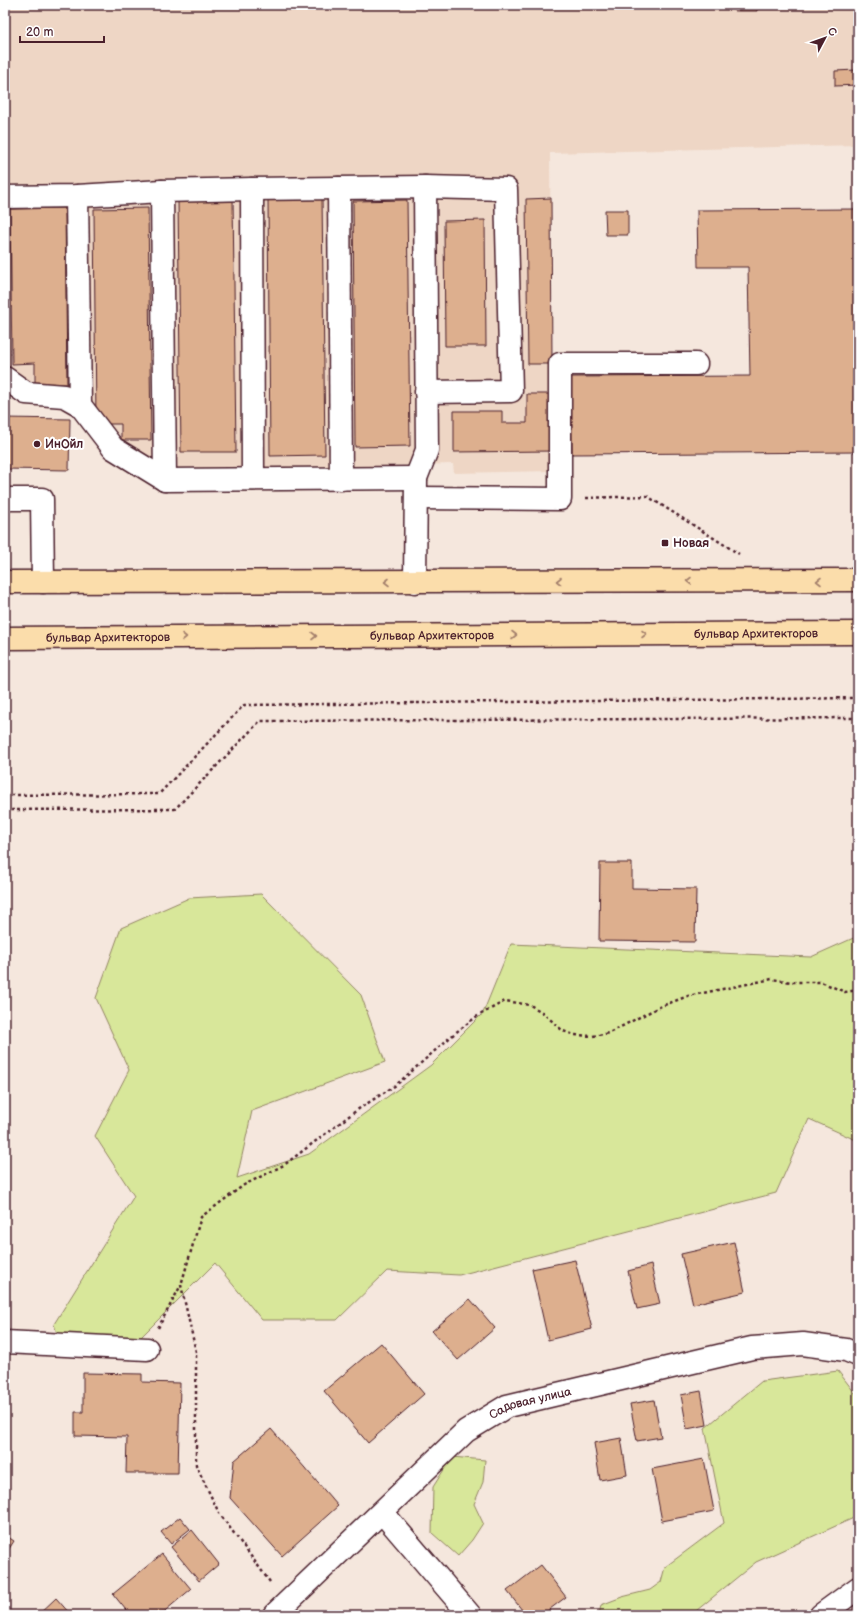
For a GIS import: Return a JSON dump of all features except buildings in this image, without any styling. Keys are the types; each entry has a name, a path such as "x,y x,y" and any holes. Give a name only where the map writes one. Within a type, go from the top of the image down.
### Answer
{"main road":[{"path":"5,582 858,580"},
{"name":"бульвар Архитекторов","path":"5,638 858,633"}],"street":[{"path":"415,582 416,488 427,450 425,187"},
{"path":"5,197 77,196 162,191 252,189 425,187 506,189 511,391 426,392"},
{"path":"339,188 341,479"},
{"path":"252,189 253,479"},
{"path":"162,191 165,480"},
{"path":"77,196 80,405"},
{"path":"5,378 26,394 64,396 80,405 114,448 165,480 341,479 416,488 560,499 560,364 696,364"},
{"path":"5,499 42,499 43,582"},
{"path":"5,1342 147,1349"},
{"name":"Садовая улица","path":"280,1609 466,1431 506,1406 752,1348 803,1344 846,1350 858,1355"},
{"path":"382,1512 470,1615"},
{"path":"821,1615 858,1588"}],"path":[{"path":"560,499 646,496 741,555"},
{"path":"5,795 159,794 244,705 858,698"},
{"path":"5,810 175,809 260,721 858,718"},
{"path":"147,1349 181,1285 201,1217 244,1185 284,1165 357,1110 396,1085 455,1032 506,1001 530,1005 542,1012 563,1031 574,1035 593,1036 609,1033 659,1007 688,996 772,980 791,982 821,982 845,992 858,990"},
{"path":"181,1285 196,1352 196,1465 219,1513 280,1609"}],"shaded area":[{"path":"5,5 858,5 858,145 550,153 552,471 454,473 453,464 176,470 117,445 75,394 5,383"}],"green space":[{"path":"261,894 361,995 385,1062 252,1111 237,1178 309,1154 431,1065 483,1013 511,944 811,957 858,936 858,1141 809,1119 776,1193 459,1275 387,1271 337,1320 262,1320 215,1263 138,1340 58,1337 54,1324 134,1196 95,1136 129,1070 96,998 121,928 189,898"},
{"path":"838,1371 858,1397 858,1516 756,1562 691,1615 599,1615 601,1605 622,1597 650,1590 661,1582 665,1567 724,1523 705,1428 762,1381"},
{"path":"452,1457 485,1460 483,1482 474,1504 483,1523 472,1540 458,1556 432,1533 433,1487"}],"place":[{"name":"ИнОйл","path":"37,444"},
{"name":"Новая","path":"665,543"}]}
